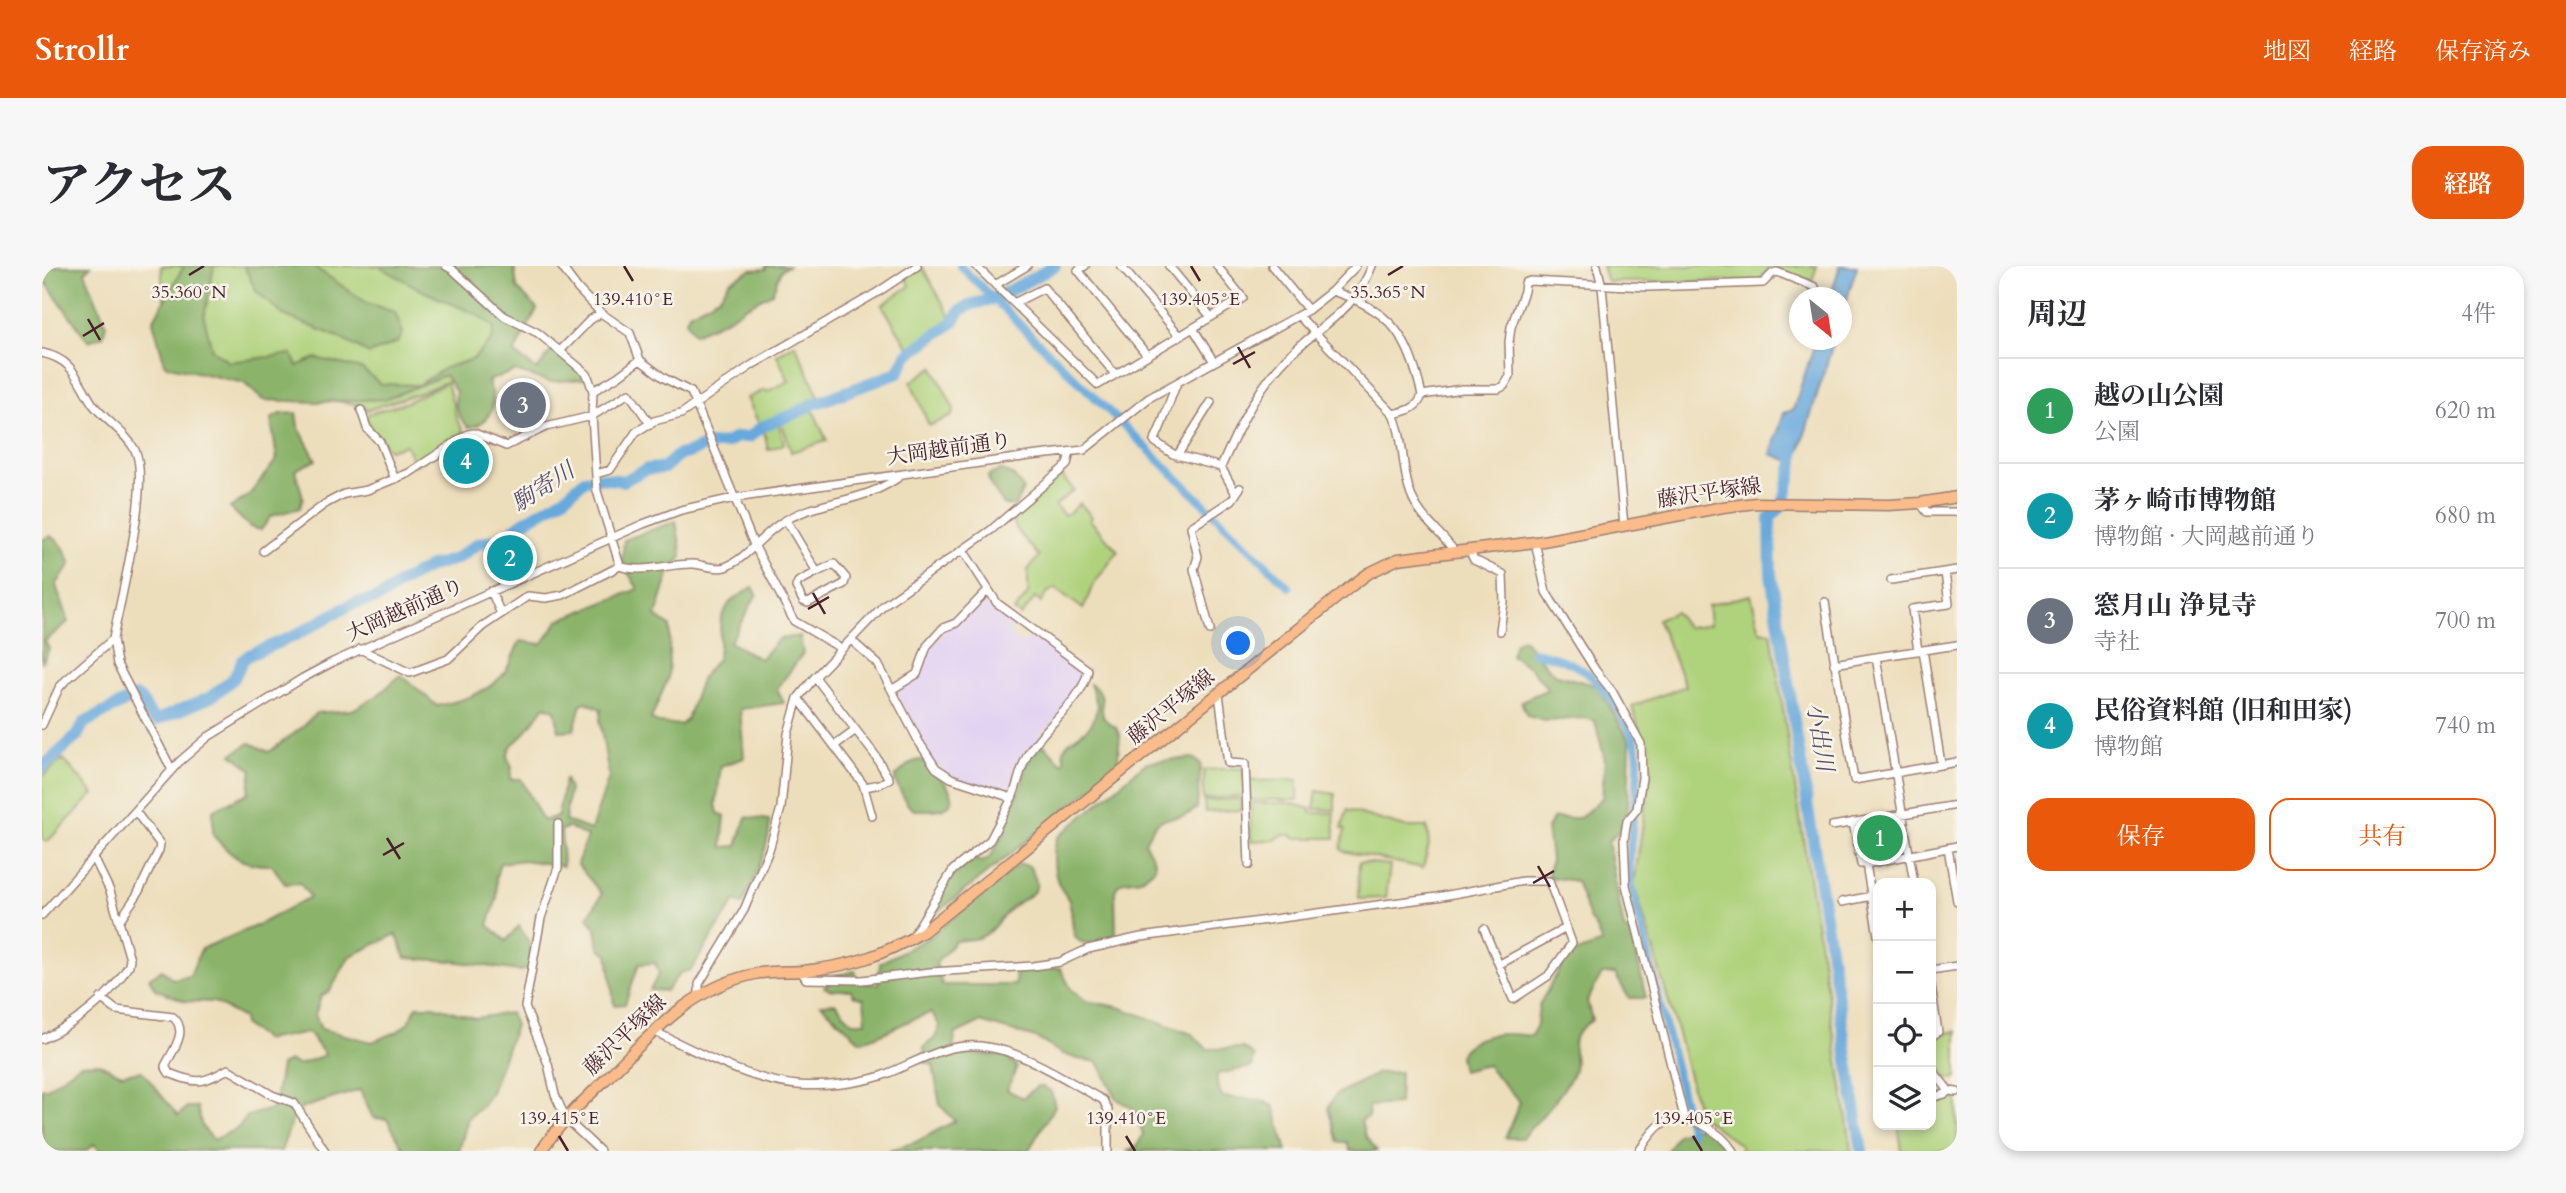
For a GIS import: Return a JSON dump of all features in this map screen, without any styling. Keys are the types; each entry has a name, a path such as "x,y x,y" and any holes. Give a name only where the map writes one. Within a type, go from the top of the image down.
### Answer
{"main road":[{"name":"藤沢平塚線","path":"541,1151 566,1119 653,1031 699,995 757,973 801,971 852,964 881,954 923,932 1369,573 1398,559 1535,542 1756,503 1920,503 1957,498"}],"street":[{"path":"446,266 504,316 561,350 587,374 593,391 592,415 600,505 620,566 630,570 688,564 720,568 728,566 786,520 874,493 904,474"},
{"path":"561,266 601,313 630,333 639,359 664,378 691,392 754,545 794,621 842,649"},
{"path":"596,477 610,470 636,432 650,424 681,414 752,365 878,292 917,266"},
{"path":"976,266 1098,384 1243,298 1217,266"},
{"path":"997,287 1027,266"},
{"path":"1085,266 1078,270 1147,355"},
{"path":"1121,266 1180,336"},
{"path":"1170,266 1211,317"},
{"path":"1272,266 1308,310"},
{"path":"699,995 699,984 744,910 769,850 781,808 788,734 798,698 815,677 886,604 1006,518 1067,465 1070,452 1084,450 1149,398 1299,316 1332,292 1356,266"},
{"path":"1221,467 1242,418 1270,378 1290,355 1340,315 1354,298 1372,266"},
{"path":"1597,266 1602,286 1624,526"},
{"path":"1422,395 1462,389 1498,389 1504,386 1510,376 1511,327 1525,283 1530,281 1648,287 1763,283 1773,272 1777,272 1815,287"},
{"path":"1011,301 1044,288 1115,374"},
{"path":"1332,292 1354,298 1393,324 1413,361 1422,395 1412,409 1393,414"},
{"path":"561,350 590,320 601,313"},
{"path":"1299,316 1393,414 1399,430 1412,495 1429,525 1455,552"},
{"path":"1193,328 1214,362"},
{"path":"42,353 64,360 70,366 93,404 125,435 138,457 140,479 137,516 113,639 117,664 172,770"},
{"path":"593,391 617,377 639,359"},
{"path":"1177,383 1154,441 1177,456 1221,467 1238,491 1233,500 1191,527 1198,557 1194,569 1210,630"},
{"path":"263,551 325,504 344,494 367,490 395,479 468,434 474,433 506,446 546,427 592,415 629,394 650,424"},
{"path":"1177,456 1211,402"},
{"path":"361,410 367,428 380,442 395,479"},
{"name":"大岡越前通り","path":"42,915 172,770 208,737 303,678 360,649 681,510 734,498 1070,452"},
{"path":"1920,503 1927,512 1957,512"},
{"path":"786,520 817,572"},
{"path":"1535,542 1546,592 1596,671 1612,691 1641,744 1642,778 1637,809 1632,815 1624,841 1626,885 1688,1121"},
{"path":"912,938 953,870 990,840 1020,782 1026,757 1037,740 1054,725 1084,683 1088,670 1006,612 987,591 963,550"},
{"path":"1468,550 1474,560 1503,574 1504,602 1500,631"},
{"path":"834,564 846,579 844,584 808,603 803,601 796,587 798,582 817,572 834,564"},
{"path":"360,649 410,673 448,659 483,626 528,596 546,598 563,595 620,566"},
{"path":"1891,580 1957,570"},
{"path":"1941,764 1912,610 1949,604 1945,572"},
{"path":"491,591 501,614"},
{"path":"893,689 917,674 927,646 943,628 956,623 987,591"},
{"path":"1825,602 1854,780 1957,762"},
{"path":"42,725 65,681 113,639"},
{"path":"851,640 878,664 919,743 936,768 951,778 1012,798"},
{"path":"1834,664 1957,645"},
{"path":"1876,657 1913,878"},
{"path":"815,677 889,779 864,787"},
{"path":"1219,694 1228,763 1245,764 1249,865"},
{"path":"798,698 864,787 872,816"},
{"path":"834,746 856,730"},
{"path":"1832,826 1957,805"},
{"path":"118,921 133,901 160,844 135,811"},
{"path":"1853,822 1861,864 1957,846"},
{"path":"558,824 558,868 541,918 525,1007 566,1119 600,1151"},
{"path":"1948,848 1957,901"},
{"path":"42,1038 66,1028 83,1016 129,965 130,959 110,891 94,858"},
{"path":"1866,864 1873,903"},
{"path":"801,971 806,978 862,980 930,972 1033,966 1060,962 1088,949 1141,937 1437,897 1523,881 1549,881 1572,943 1548,975 1513,999 1484,929"},
{"path":"1842,902 1872,896"},
{"path":"1500,964 1566,929"},
{"path":"1936,969 1957,966"},
{"path":"101,998 116,1010 173,1017 181,1028 165,1066 169,1073 199,1083 228,1069 272,1095 295,1103 325,1151"},
{"path":"653,1031 766,1081 797,1085 869,1079 949,1048 986,1046 1011,1053 1103,1100 1108,1110 1108,1151"},
{"path":"1936,1073 1953,1091 1936,1097"},
{"path":"1639,1151 1665,1122 1688,1121 1713,1129 1733,1151"}],"shaded area":[{"path":"984,599 989,599 1015,623 1011,635 1022,643 1034,636 1083,669 1085,676 1055,720 1041,733 1012,793 1008,795 949,775 930,759 896,692 923,670 926,651 944,631"}],"green space":[{"path":"42,266 91,266 85,272 106,324 103,336 88,341 42,277"},
{"path":"161,266 411,266 512,328 490,364 416,394 367,410 363,406 315,397 189,353 166,323"},
{"path":"184,266 214,266 204,317 212,350 229,362 292,354 297,366 316,358 362,369 381,384 418,385 445,368 473,359 492,340 494,327 478,315 425,292 379,266 514,266 517,288 537,309 514,353 537,370 553,348 581,371 585,379 549,382 515,371 488,381 493,397 489,414 478,425 468,427 460,417 455,404 456,392 445,375 386,399 317,402 263,400 244,383 165,365 153,321"},
{"path":"244,266 313,266 367,303 395,312 403,333 398,342 369,354 338,337 283,315 256,291"},
{"path":"766,266 788,266 781,270 772,293 728,319 694,334 686,320 689,313 719,297 730,281 751,270 766,269"},
{"path":"1602,266 1817,266 1812,281 1770,267 1759,281 1607,282"},
{"path":"922,267 952,319 910,350 882,305 910,286 906,279"},
{"path":"795,344 819,396 792,411 759,424 747,398 789,381 777,355"},
{"path":"933,367 954,409 952,416 929,426 911,382"},
{"path":"447,382 457,420 464,432 415,465 406,445 388,450 369,426 366,417 368,414 407,402"},
{"path":"812,408 827,441 791,452 782,423"},
{"path":"296,413 298,426 316,460 295,470 303,497 300,508 271,516 261,530 250,527 230,508 249,495 277,459 271,419 280,414"},
{"path":"779,424 784,444 768,450 764,429"},
{"path":"1000,470 1014,476 1023,489 1015,506 1004,505 989,483 988,476"},
{"path":"1061,475 1074,490 1055,505 1064,515 1080,503 1092,517 1090,520 1118,551 1093,585 1083,609 1055,588 1047,593 1041,603 1035,598 1021,616 1014,611 1028,594 1028,570 1039,556 1018,532 1012,519"},
{"path":"676,521 682,557 670,571 656,616 670,626 668,678 651,719 658,723 681,725 687,719 702,677 718,658 721,618 730,602 753,587 757,594 730,642 760,659 779,639 800,636 803,653 777,689 784,703 740,709 744,758 721,766 716,804 718,813 725,816 722,847 737,846 746,817 769,820 769,830 760,863 742,905 735,901 691,970 680,973 666,991 650,990 659,974 655,963 639,964 625,1004 614,1005 608,954 599,948 596,929 588,917 602,894 577,864 587,837 569,827 561,830 563,866 524,860 500,863 496,877 497,898 488,925 506,941 519,926 531,946 529,969 519,971 453,961 406,958 396,934 349,957 330,991 321,996 315,1015 321,1029 372,1042 397,1032 409,1022 417,1006 433,1006 475,1018 510,1013 515,1025 491,1092 482,1106 468,1118 459,1151 405,1151 387,1119 373,1118 360,1090 305,1107 295,1113 281,1151 101,1151 94,1144 86,1151 42,1151 42,1088 47,1088 81,1064 97,1063 122,1074 142,1071 178,1116 187,1107 197,1107 202,1127 214,1140 238,1128 247,1116 274,1108 281,1065 289,1061 298,1065 325,1055 308,1032 265,1040 244,1025 243,1018 214,1002 185,1001 155,989 149,978 162,970 173,979 190,976 201,949 258,925 310,897 300,883 285,884 272,865 253,864 238,859 213,835 213,810 248,793 252,770 232,754 250,743 269,752 316,713 352,710 377,696 401,675 437,706 480,692 502,676 520,641 542,644 559,620 638,589 622,562 624,540","holes":["586,702 601,709 600,722 609,777 591,830 565,821 569,790 565,778 558,816 543,821 521,779 510,779 512,767 507,757 510,747 524,734 545,706 555,710 559,731 574,730 581,704"]},
{"path":"50,536 61,544 71,564 56,585 68,622 45,641 49,649 42,663 42,540"},
{"path":"1751,595 1760,631 1771,632 1852,1151 1741,1151 1740,1145 1699,1115 1634,884 1651,767 1632,706 1686,686 1657,619 1675,612 1687,628 1710,624 1708,605"},
{"path":"1522,638 1554,674 1598,686 1630,742 1628,808 1619,832 1608,841 1624,929 1632,935 1646,998 1629,998 1615,974 1602,974 1587,1001 1592,1020 1576,1035 1575,1062 1571,1077 1522,1138 1505,1138 1520,1102 1487,1065 1462,1071 1459,1056 1473,1042 1491,1035 1531,1036 1537,1025 1539,1005 1567,956 1602,943 1590,921 1576,881 1548,877 1551,859 1547,828 1554,818 1580,818 1602,798 1605,760 1595,721 1585,718 1546,721 1527,716 1521,701 1548,689 1531,668 1511,655 1515,643"},
{"path":"1090,684 1101,695 1104,718 1117,728 1120,735 1117,768 932,917 926,917 952,875 974,859 982,862 990,857 1005,832 1006,816 1020,790 1030,755 1036,747 1045,746 1062,763 1065,761 1063,754 1067,744 1092,723 1098,707"},
{"path":"1193,758 1201,764 1197,808 1181,817 1162,820 1151,831 1145,843 1155,862 1155,868 1142,878 1122,882 1117,887 1116,935 1096,943 1080,941 1074,931 1069,901 1055,872 1057,838 1147,762"},
{"path":"63,759 94,794 47,842 42,838 42,777"},
{"path":"924,761 946,784 951,792 950,804 929,810 914,810 908,805 895,777 910,763"},
{"path":"1243,768 1245,796 1203,799 1204,770"},
{"path":"1298,780 1298,800 1250,800 1248,781"},
{"path":"1317,791 1335,794 1335,810 1314,809"},
{"path":"1240,799 1241,810 1205,812 1204,801"},
{"path":"1251,803 1290,803 1311,809 1311,813 1334,813 1335,838 1293,838 1292,835 1282,835 1275,840 1251,841"},
{"path":"1347,810 1405,827 1427,827 1429,844 1423,868 1343,851 1341,849 1345,829 1342,828"},
{"path":"1899,818 1904,851 1863,860 1857,826"},
{"path":"1359,862 1390,865 1386,898 1358,899"},
{"path":"1019,864 1029,866 1036,889 1009,910 988,933 977,938 955,941 936,963 942,985 1015,985 1016,970 1060,968 1071,989 1086,1001 1119,1007 1192,1034 1207,1049 1243,1048 1254,1056 1252,1067 1217,1074 1222,1097 1261,1100 1274,1106 1287,1151 1128,1151 1137,1146 1143,1135 1137,1116 1132,1108 1117,1099 1098,1062 1078,1059 1061,1053 1036,1038 980,1022 955,1034 953,1053 1005,1056 1017,1067 1007,1090 1023,1098 1037,1086 1051,1092 1055,1106 1028,1151 888,1151 916,1142 955,1121 940,1105 933,1065 924,1062 924,1047 935,1038 940,1026 931,1013 860,1041 821,1004 835,1003 852,1022 866,1022 864,999 853,995 851,990 831,990 824,987 836,976 855,971 859,983 878,984 880,963 930,937"},
{"path":"1957,1031 1957,1078 1948,1079 1936,1063 1936,1039 1942,1034"},
{"path":"1400,1072 1399,1104 1368,1106 1369,1117 1361,1121 1365,1136 1377,1151 1350,1151 1347,1142 1338,1142 1328,1108 1335,1095 1378,1073"},
{"path":"1957,1095 1957,1151 1902,1151 1899,1130 1936,1130 1936,1099"},
{"path":"1701,1126 1717,1137 1729,1151 1667,1151 1677,1134"}],"water":[{"path":"1840,266 1857,266 1851,287 1833,287"},
{"path":"1813,350 1831,350 1796,463 1771,454 1784,413 1793,410"}],"waterway":[{"path":"960,266 1289,587"},
{"name":"駒寄川","path":"42,768 77,736 84,723 136,696 157,720 211,697 234,678 242,661 249,655 294,636 352,604 379,598 401,582 431,566 456,559 479,543 503,538 522,523 564,498 585,480 601,478 623,481 647,469 664,468 678,455 707,445 726,443 737,437 749,437 763,426 813,404 898,373 907,355 953,322 961,310 994,299 1055,266"},
{"name":"小出川","path":"1794,448 1794,462 1783,505 1770,518 1771,574 1862,1151"},
{"path":"1533,652 1575,665 1595,680 1612,701 1635,742 1638,776 1630,853 1631,884 1691,1132"}],"place":[{"name":"窓月山 浄見寺","path":"523,405"},
{"name":"民俗資料館 (旧和田家)","path":"466,461"},
{"name":"茅ヶ崎市博物館","path":"510,558"},
{"name":"越の山公園","path":"1880,838"}]}
